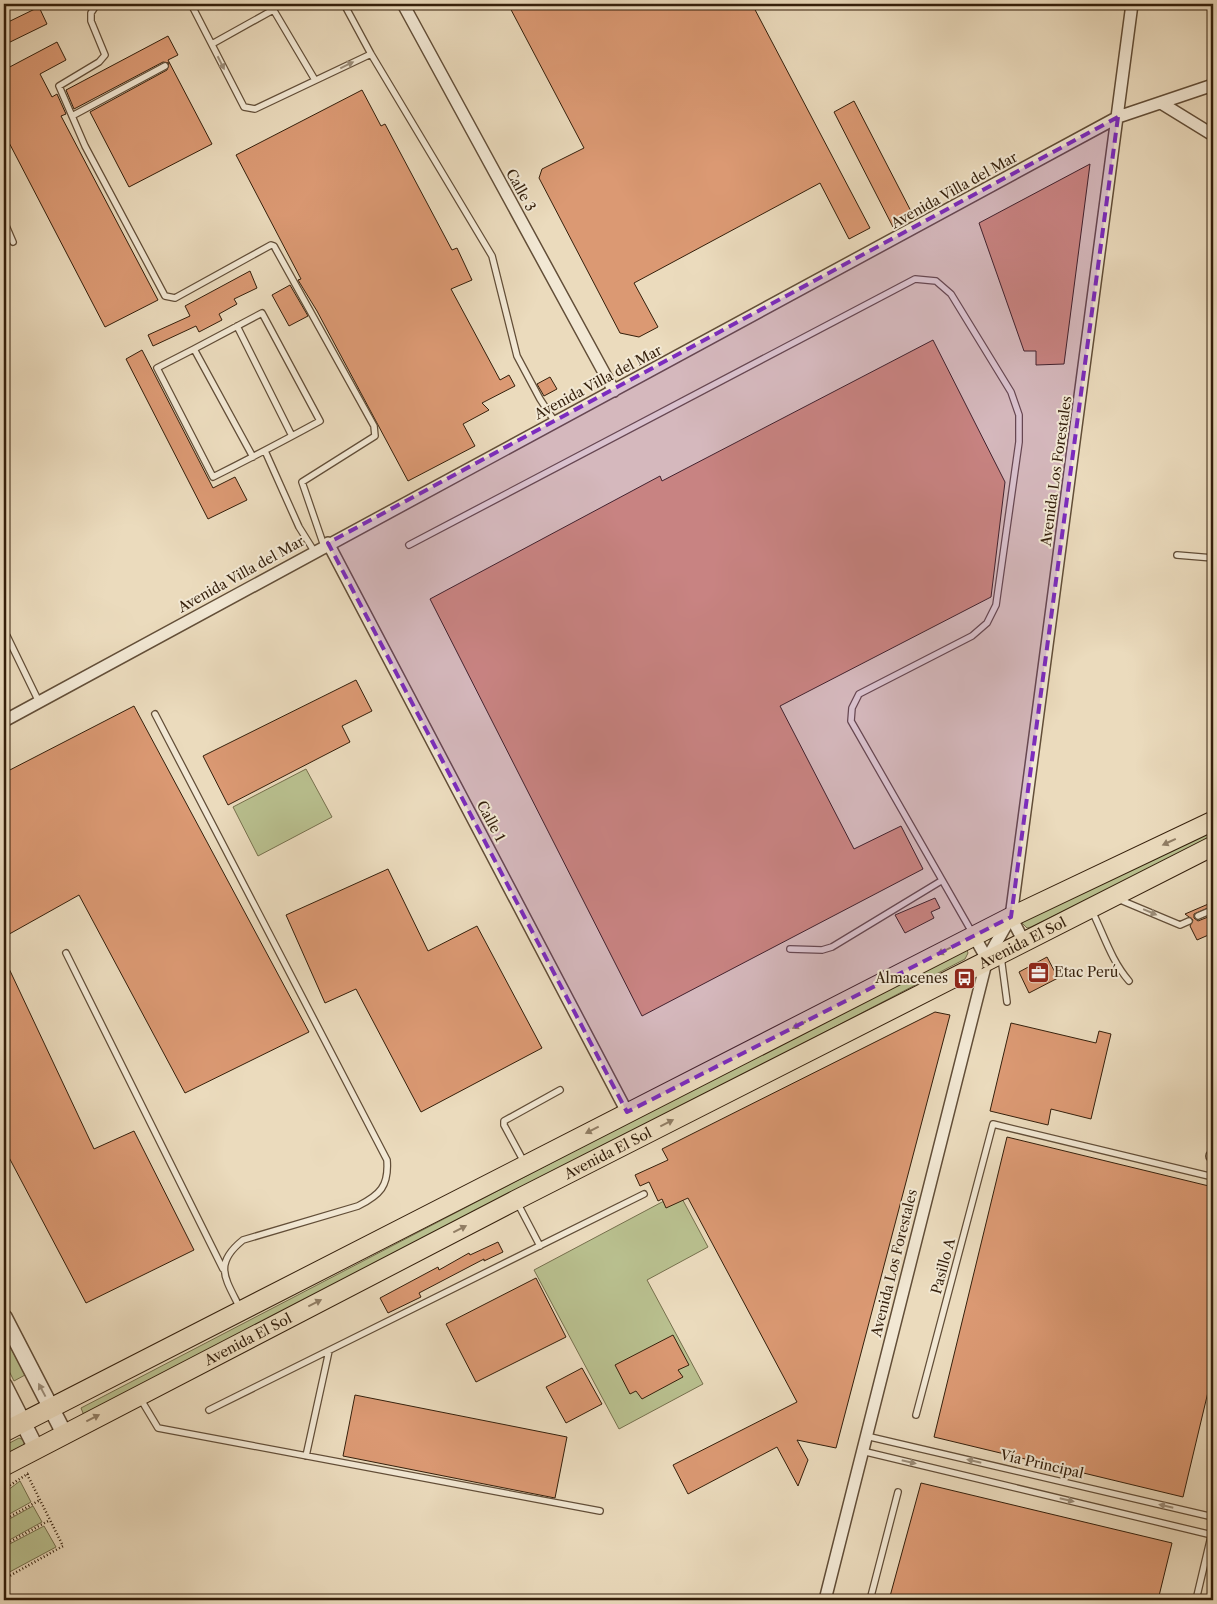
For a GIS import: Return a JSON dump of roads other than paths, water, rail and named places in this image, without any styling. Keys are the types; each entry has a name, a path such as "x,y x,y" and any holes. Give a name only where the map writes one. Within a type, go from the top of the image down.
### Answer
{"main road":[{"name":"Avenida El Sol","path":"4,1432 242,1312 524,1164 1011,916 1213,822"},
{"name":"Avenida El Sol","path":"4,1466 64,1433 1023,940 1213,846"}],"street":[{"name":"Calle 3","path":"403,4 614,391"},
{"name":"Avenida Los Forestales","path":"825,1600 862,1451 994,956 1011,916 1132,4"},
{"name":"Avenida Villa del Mar","path":"4,721 1118,117 1213,85"},
{"path":"1161,103 1213,135"},
{"name":"Calle 1","path":"322,547 627,1112"},
{"path":"1011,916 1023,940"},
{"path":"974,936 994,956"},
{"path":"4,1317 64,1433"},
{"path":"4,1385 36,1448"},
{"path":"4,1418 23,1422"}],"lane":[{"path":"97,4 91,14 91,21 105,55 99,62 60,85 85,146 167,298 175,298 271,245 277,248 376,432 375,436 302,482 322,547"},
{"path":"191,4 244,107 248,109 254,109 371,54"},
{"path":"270,4 315,80"},
{"path":"344,4 371,54 492,256 517,356 540,399 555,422"},
{"path":"212,44 273,10"},
{"path":"72,116 165,66"},
{"path":"4,221 13,242"},
{"path":"409,545 914,279 936,280 951,294 1011,392 1019,415 1019,442 996,605 987,623 972,636 859,694 852,708 851,721 941,882 974,936"},
{"path":"262,313 320,421 213,477 157,368 194,349 262,313"},
{"path":"237,326 292,436"},
{"path":"194,349 253,457"},
{"path":"265,451 299,527 322,547"},
{"path":"1177,555 1213,558"},
{"path":"7,636 40,702"},
{"path":"155,714 387,1160 388,1175 384,1186 373,1198 358,1206 243,1240 229,1251 224,1260 224,1271"},
{"path":"790,949 822,950 832,947 941,882"},
{"path":"1112,896 1180,925 1188,921"},
{"path":"1090,907 1112,957 1128,981"},
{"path":"1198,916 1212,910"},
{"path":"66,954 224,1271 242,1312"},
{"path":"994,956 1007,1002"},
{"path":"524,1164 504,1124 504,1120 560,1090"},
{"name":"Pasillo A","path":"916,1415 993,1124 1213,1177"},
{"path":"209,1410 644,1194"},
{"path":"516,1200 540,1246"},
{"path":"306,1456 329,1350"},
{"path":"138,1395 158,1428 600,1511"},
{"name":"Vía Principal","path":"866,1436 1213,1517"},
{"path":"862,1451 1212,1535"},
{"path":"870,1600 898,1492"},
{"path":"1196,1600 1213,1528"}],"place":[{"name":"Etac Perú","path":"1038,972"},
{"name":"Almacenes","path":"964,978"}]}
